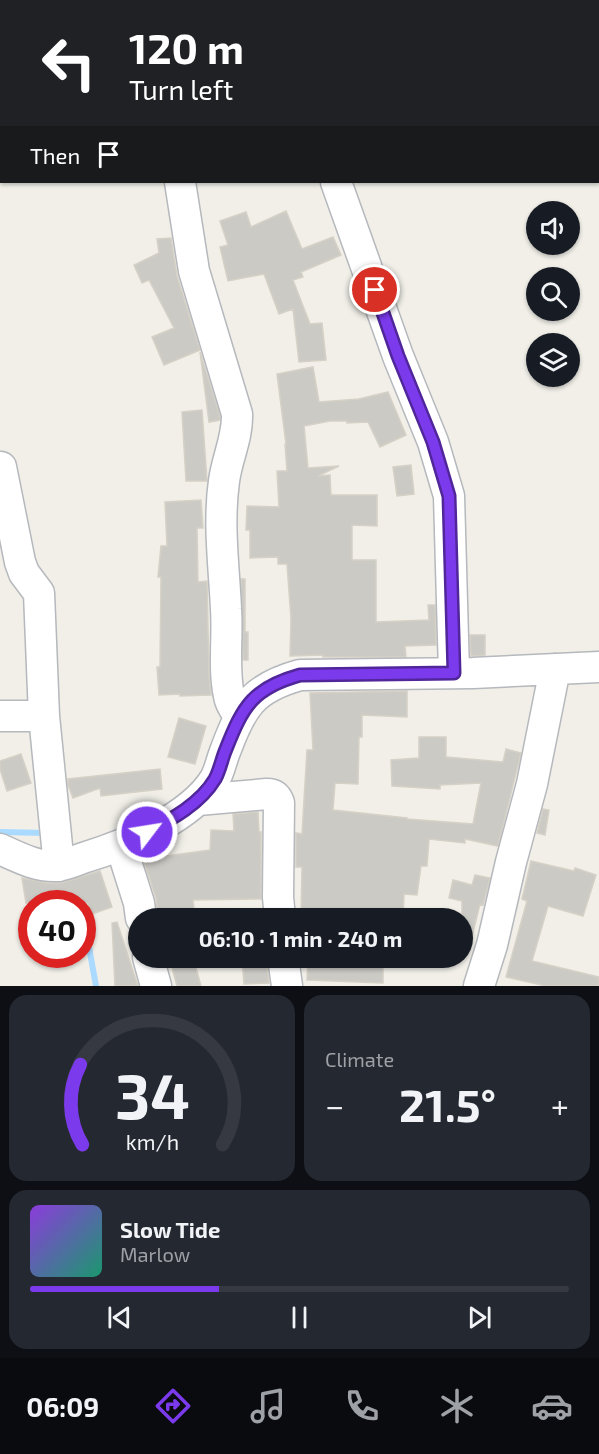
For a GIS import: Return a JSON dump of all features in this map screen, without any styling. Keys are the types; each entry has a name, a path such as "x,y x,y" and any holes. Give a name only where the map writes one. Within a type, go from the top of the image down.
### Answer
{"street":[{"path":"180,183 194,271 237,414 238,427 230,451 224,482 221,549 226,609 226,679 229,700 239,716"},
{"path":"336,183 398,356 433,442 449,496 454,673"},
{"path":"1,467 20,562 27,579 39,593 44,716 59,866"},
{"path":"0,849 41,865 59,866 121,846 162,825 198,800 216,778 239,716 254,696 284,680 300,675 454,673 599,667"},
{"path":"479,986 492,945 532,784 555,669"},
{"path":"0,716 44,716"},
{"path":"198,800 267,794 272,794 278,799 279,908"},
{"path":"121,846 140,908"},
{"path":"151,968 156,986"},
{"path":"285,968 287,986"}],"building":[{"path":"286,211 302,249 333,237 341,255 301,272 303,277 293,280 310,324 322,323 326,360 299,362 293,309 279,314 264,274 228,281 220,247 228,245 220,221 246,212 251,227"},
{"path":"171,238 177,276 200,350 164,365 152,337 174,328 149,280 142,283 134,265 159,253 157,239"},
{"path":"200,352 220,416 220,420 209,422"},
{"path":"313,367 319,402 359,399 388,392 406,435 380,447 368,422 330,421 304,426 308,468 339,466 318,476 330,475 331,495 377,495 377,526 352,525 352,560 376,560 376,622 429,620 428,605 435,605 436,645 405,646 406,657 290,656 291,619 287,564 278,564 278,557 250,558 250,530 246,530 247,506 279,507 277,471 287,471 277,374"},
{"path":"202,410 207,481 186,481 182,412"},
{"path":"411,465 414,494 397,496 393,467"},
{"path":"201,500 203,528 197,528 198,582 207,581 211,695 159,695 157,667 160,667 161,577 158,577 161,546 167,546 165,502"},
{"path":"241,579 245,579 245,632 248,632 248,660 243,660"},
{"path":"470,635 485,635 485,655 471,656"},
{"path":"407,691 407,717 362,715 358,784 335,783 333,810 473,824 481,783 440,785 440,789 392,786 391,760 419,758 419,737 446,737 446,757 503,762 506,749 521,753 498,846 465,839 465,843 429,839 427,866 421,866 417,895 404,894 403,908 301,908 302,867 296,867 296,833 302,834 307,750 313,750 310,693"},
{"path":"179,718 206,726 195,764 168,757"},
{"path":"21,754 31,783 7,791 0,769 0,761"},
{"path":"160,769 162,789 101,796 100,788 73,798 68,785 68,779"},
{"path":"543,809 549,810 545,835 537,833"},
{"path":"258,812 259,832 261,832 261,899 193,900 194,908 157,908 143,859 210,850 211,830 234,831 233,814"},
{"path":"531,861 574,871 575,868 596,875 583,916 548,906 532,961 599,977 599,986 546,986 506,977 527,901 522,899"},
{"path":"100,871 112,907 96,913 96,890 24,890 22,878 61,883"},
{"path":"475,875 490,878 483,905 480,904 473,933 473,908 462,908 462,901 449,898 453,880 472,885"},
{"path":"117,922 128,956 128,968 132,968 138,986 115,986 112,923"},
{"path":"172,968 196,968 201,986 177,986"},
{"path":"243,968 267,968 269,983 244,984"},
{"path":"308,968 383,968 383,983 307,980"}],"waterway":[{"path":"0,832 47,833"},
{"path":"93,968 96,986"}],"route":[{"path":"147,832 162,825 198,800 216,778 239,716 254,696 284,680 300,675 454,673 449,496 433,442 398,356 375,290"}]}
